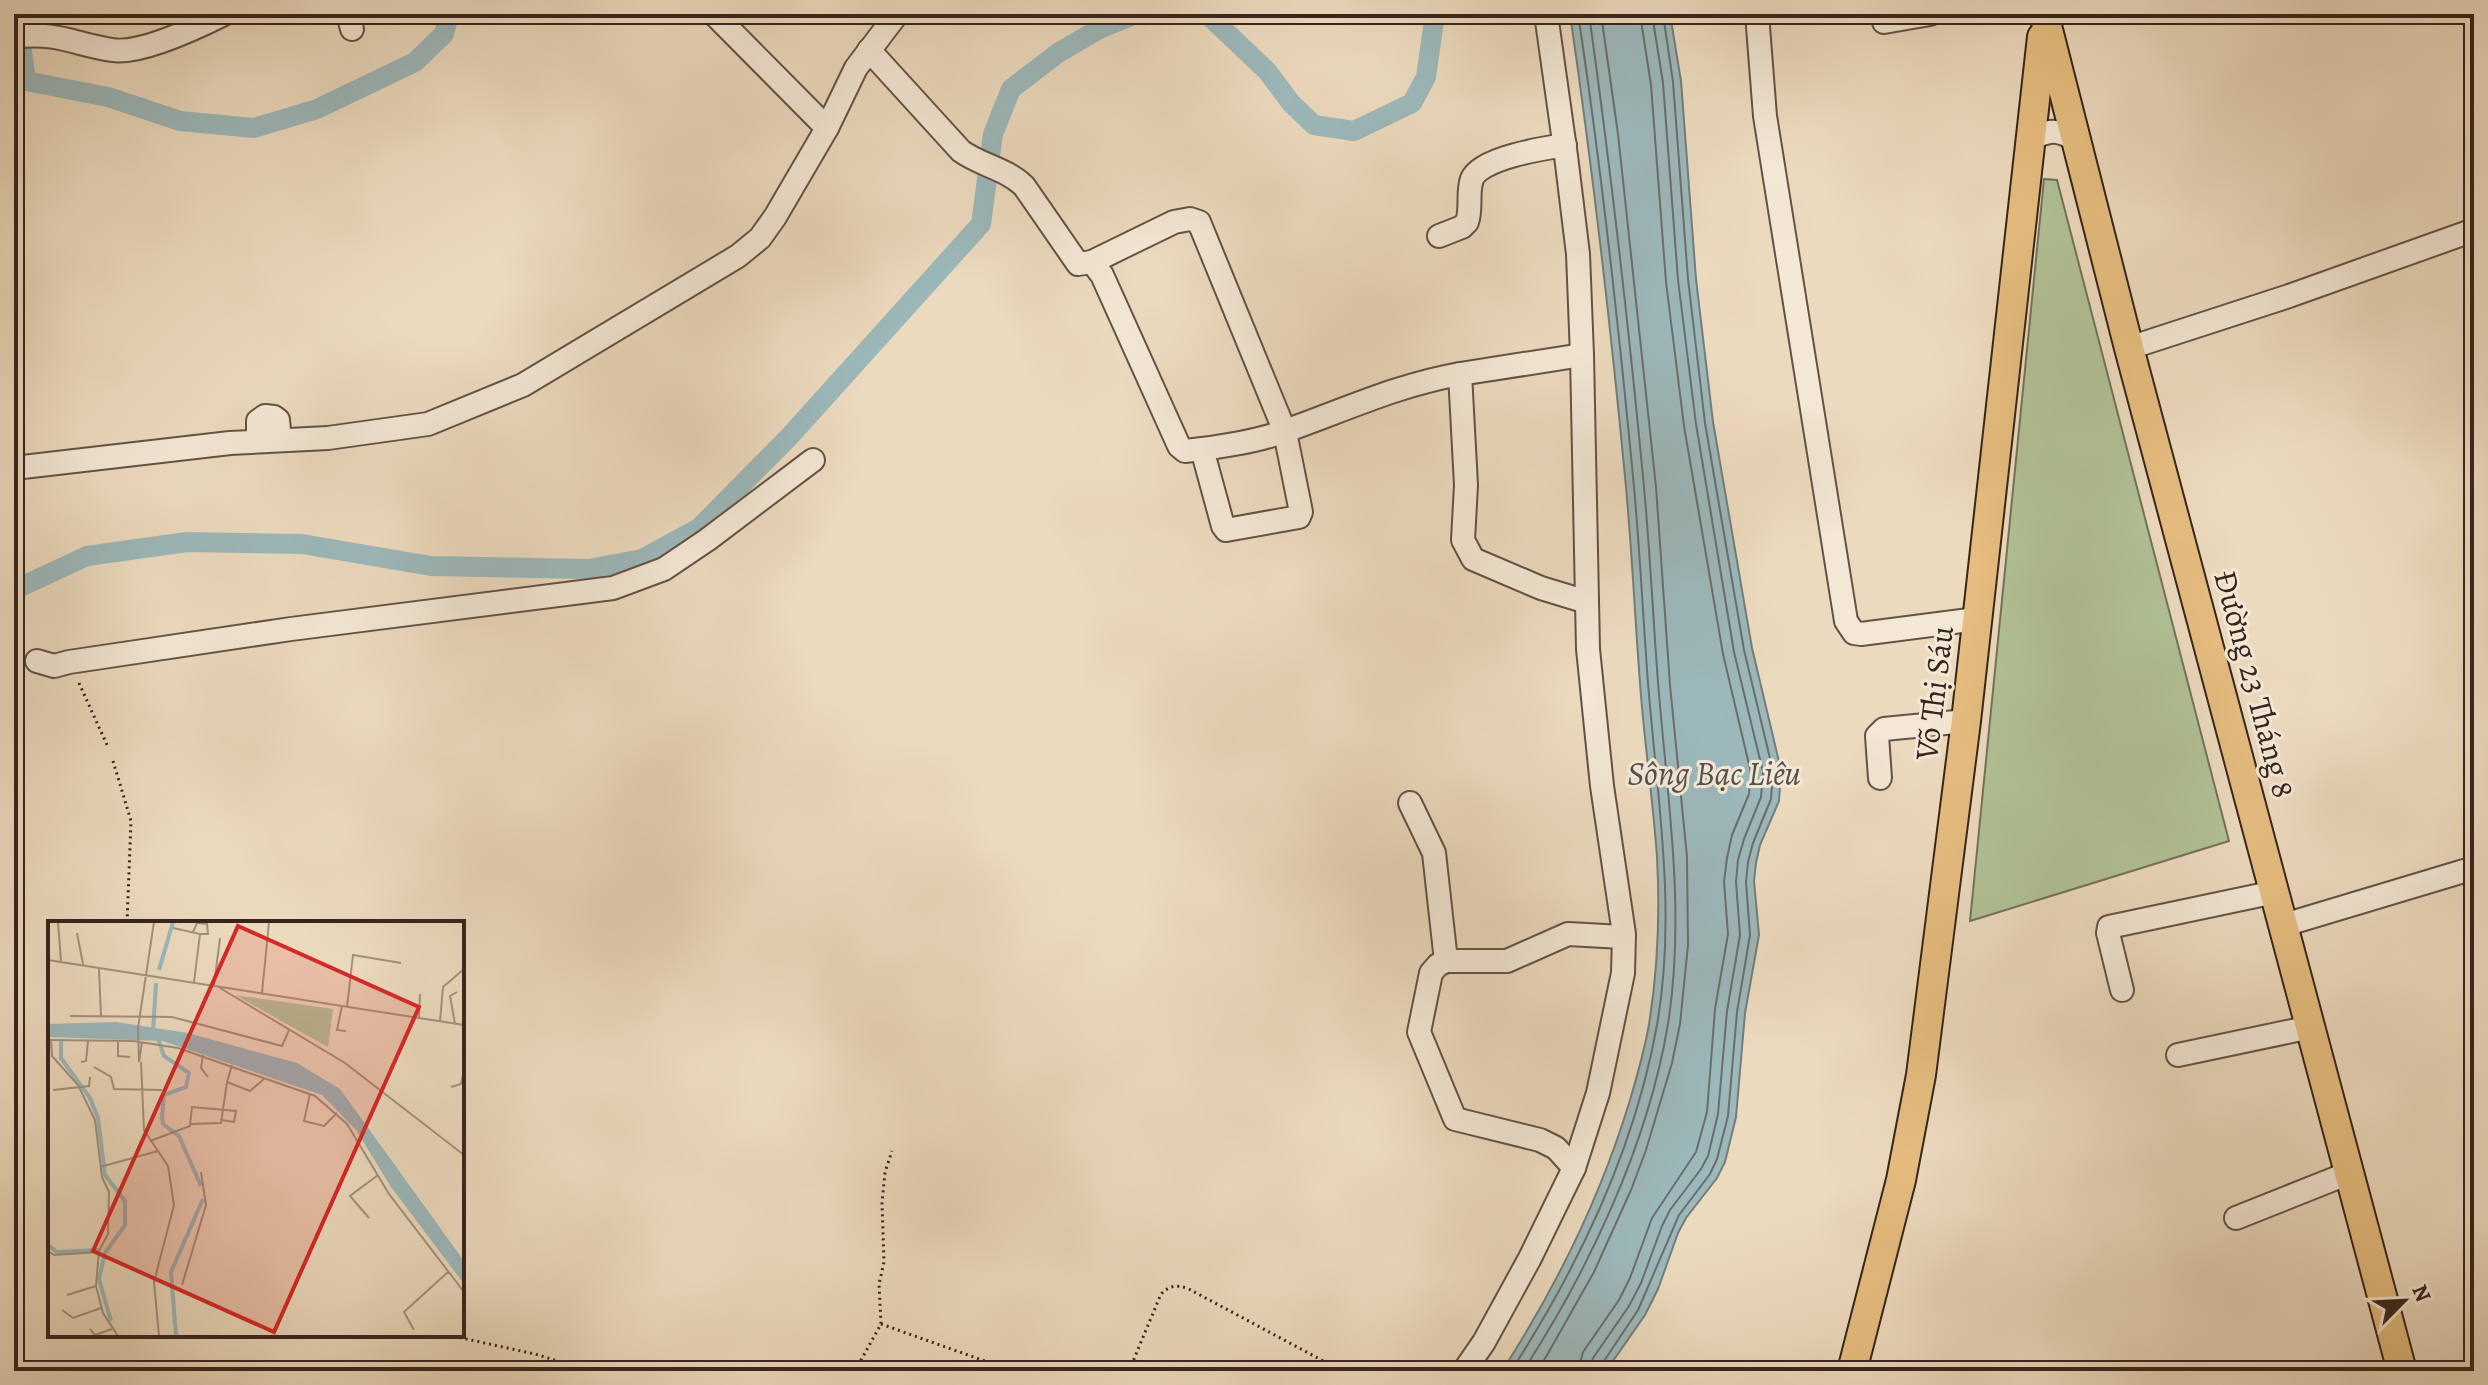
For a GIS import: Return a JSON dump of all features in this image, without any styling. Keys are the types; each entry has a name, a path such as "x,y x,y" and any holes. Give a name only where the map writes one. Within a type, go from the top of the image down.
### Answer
{"main road":[{"name":"Võ Thị Sáu","path":"1852,1371 1901,1180 1921,1075 1966,721 2031,140 2048,15"},
{"name":"Đường 23 Tháng 8","path":"2048,15 2075,140 2129,348 2402,1371"}],"street":[{"path":"16,37 47,34 115,51 148,45 224,14"},
{"path":"714,14 827,128"},
{"path":"14,468 137,453 412,428 472,408 523,385 738,256 760,238 827,128 856,68 897,14"},
{"path":"1464,1371 1484,1342 1530,1258 1574,1168 1598,1093 1623,973 1623,937 1602,786 1588,649 1578,254 1546,14"},
{"path":"1757,14 1765,116 1846,621 1854,633 1861,634 1977,619"},
{"path":"1884,22 1930,14"},
{"path":"869,50 961,151 974,161 1024,186 1078,264 1092,262 1174,222 1184,219 1199,222 1285,432 1301,512 1299,517 1226,530 1202,449"},
{"path":"2031,140 2049,131 2057,131 2075,140"},
{"path":"1439,236 1467,222 1471,181 1478,170 1513,155 1565,145"},
{"path":"2129,348 2289,296 2474,230"},
{"path":"1092,262 1102,275 1179,446 1185,451 1285,432 1354,403 1428,380 1582,355"},
{"path":"1460,374 1466,485 1463,540 1466,549 1473,559 1541,588 1587,602"},
{"path":"37,661 54,666 291,629 613,588 664,569 813,460"},
{"path":"1880,778 1879,732 1966,721"},
{"path":"1410,803 1434,853 1446,961"},
{"path":"2284,925 2474,868"},
{"path":"2122,990 2109,927 2275,892"},
{"path":"1574,1168 1556,1148 1540,1140 1455,1119 1419,1032 1431,973 1446,961 1507,961 1568,934 1623,937"},
{"path":"2178,1055 2311,1027"},
{"path":"2236,1218 2349,1173"}],"path":[{"path":"69,662 107,745"},
{"path":"113,761 131,821 127,921"},
{"path":"855,1371 881,1324 879,1284 884,1262 882,1203 885,1172 892,1151"},
{"path":"1129,1371 1161,1294 1168,1287 1177,1285 1342,1371"},
{"path":"881,1324 1013,1371"},
{"path":"457,1337 535,1354 590,1371"}],"green space":[{"path":"2044,179 2057,180 2229,841 1970,921"}],"water":[{"name":"Sông Bạc Liêu","path":"1570,14 1670,14 1681,81 1696,279 1713,422 1752,648 1781,770 1779,801 1760,845 1756,863 1754,881 1759,935 1745,1013 1736,1117 1725,1162 1678,1233 1645,1315 1606,1371 1502,1371 1559,1273 1606,1171 1646,1039 1658,938 1657,857 1626,487 1601,250"}],"waterway":[{"path":"17,14 26,81"},
{"path":"14,81 108,97 180,121 254,128 317,109 415,62 444,34 449,14"},
{"path":"14,590 87,556 187,542 302,544 431,566 589,569 642,559 699,528 789,437 981,224 993,134 1011,89 1058,53 1099,29 1136,14"},
{"path":"1207,14 1267,71 1291,103 1314,125 1354,131 1412,103 1426,77 1435,14"}]}
